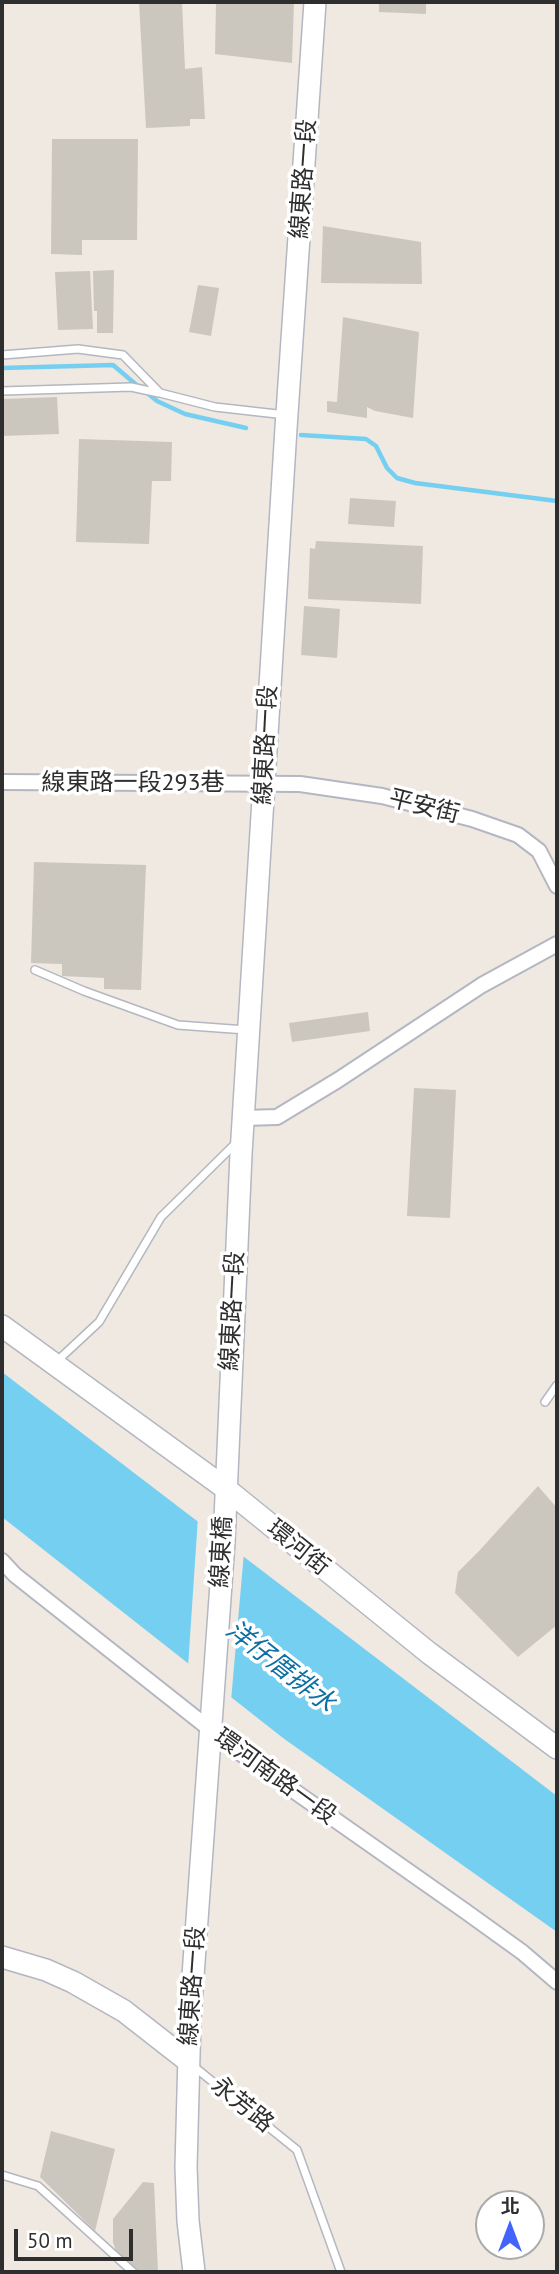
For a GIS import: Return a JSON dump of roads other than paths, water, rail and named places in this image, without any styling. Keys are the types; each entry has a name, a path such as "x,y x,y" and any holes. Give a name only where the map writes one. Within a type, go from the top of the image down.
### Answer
{"main road":[{"name":"線東路一段","path":"225,1488 243,1128 286,415 315,2"},
{"name":"環河街","path":"2,1326 225,1488 429,1653 557,1748"},
{"name":"線東橋","path":"213,1700 225,1488"},
{"name":"線東路一段","path":"194,2272 188,2221 186,2166 188,2062 213,1700"},
{"name":"永芳路","path":"2,1957 46,1970 83,1987 124,2011 188,2062"}],"street":[{"name":"線東路一段293巷","path":"2,782 264,783"},
{"name":"平安街","path":"264,783 300,784 382,796 472,819 518,835 538,851 557,886"},
{"path":"243,1128 276,1117 338,1080 482,985 557,944"},
{"name":"環河南路一段","path":"2,1561 15,1575 240,1753 475,1917 523,1952 557,1982"}],"lane":[{"path":"2,355 78,349 123,355 160,393"},
{"path":"2,391 131,387 215,407 286,415"},
{"path":"35,970 84,991 178,1024 250,1030"},
{"path":"53,1365 99,1322 161,1217 243,1128"},
{"path":"545,1402 557,1385"},
{"name":"永芳路","path":"188,2062 297,2150 341,2272"},
{"path":"2,2175 38,2186 133,2272"}],"water":[{"name":"洋仔厝排水","path":"2,1372 557,1796 557,1932 283,1738 2,1517"}],"waterway":[{"path":"2,368 113,365 139,387"},
{"path":"146,392 157,401 185,414 246,428"},
{"path":"301,435 366,439 376,446 387,468 397,478 415,483 557,501"}]}
